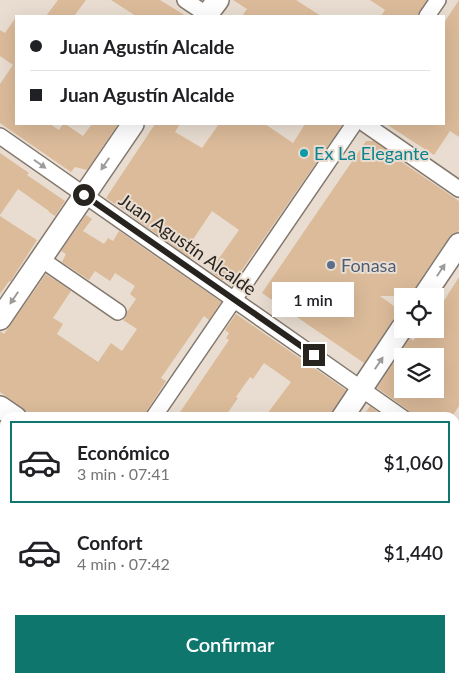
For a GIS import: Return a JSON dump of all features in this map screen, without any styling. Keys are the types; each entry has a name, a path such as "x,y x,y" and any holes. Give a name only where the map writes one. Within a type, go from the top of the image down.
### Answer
{"main road":[{"path":"0,319 132,125"},
{"path":"429,288 459,244"},
{"path":"346,412 395,338"}],"street":[{"path":"185,0 210,12"},
{"path":"428,15 438,0"},
{"path":"157,412 353,125"},
{"path":"366,125 459,189"},
{"name":"Juan Agustín Alcalde","path":"0,136 395,412"},
{"path":"41,259 118,312"}],"building":[{"path":"58,0 86,0 75,15 47,15"},
{"path":"111,0 160,0 184,15 134,15"},
{"path":"233,0 296,0 319,15 243,15 247,9"},
{"path":"370,0 427,0 418,15 382,15 385,10"},
{"path":"459,0 459,137 450,131 434,155 388,125 445,125 445,21"},
{"path":"15,18 15,125 52,125 59,130 62,125 66,125 83,136 91,125 117,125 87,170 75,167 71,172 0,123 0,84 13,65 0,56 0,30 5,33"},
{"path":"154,125 179,125 175,132 202,148 218,125 266,125 293,143 304,125 342,125 237,277 222,280 210,271 239,230 212,211 192,241 198,245 190,258 106,198"},
{"path":"366,141 374,141 459,201 458,232 453,233 449,237 415,288 394,288 394,296 380,296 394,306 394,319 364,363 262,293"},
{"path":"0,153 29,173 27,175 65,201 55,216 18,189 0,215"},
{"path":"86,215 92,219 83,231 104,244 108,238 113,241 119,231 221,302 209,320 204,316 161,378 166,381 146,412 28,412 0,392 0,331 4,334 46,274 71,291 53,318 63,324 57,334 98,362 111,343 122,351 137,329 123,320 136,299 130,294 135,286 115,273 110,281 95,271 89,280 62,262 66,254 61,251"},
{"path":"0,216 37,240 0,294"},
{"path":"459,277 459,406 455,412 410,412 377,388 394,362 394,398 444,398 444,348 403,348 410,338 413,341 415,338 444,338 444,301"},
{"path":"236,314 346,390 332,412 268,412 291,382 264,363 253,379 250,377 228,412 180,412 229,340 226,338 229,333 225,330"},
{"path":"370,406 378,412 366,412"}],"place":[{"name":"Ex La Elegante","path":"304,153"},
{"name":"Fonasa","path":"331,265"}],"route":[{"path":"84,195 314,355"}]}
